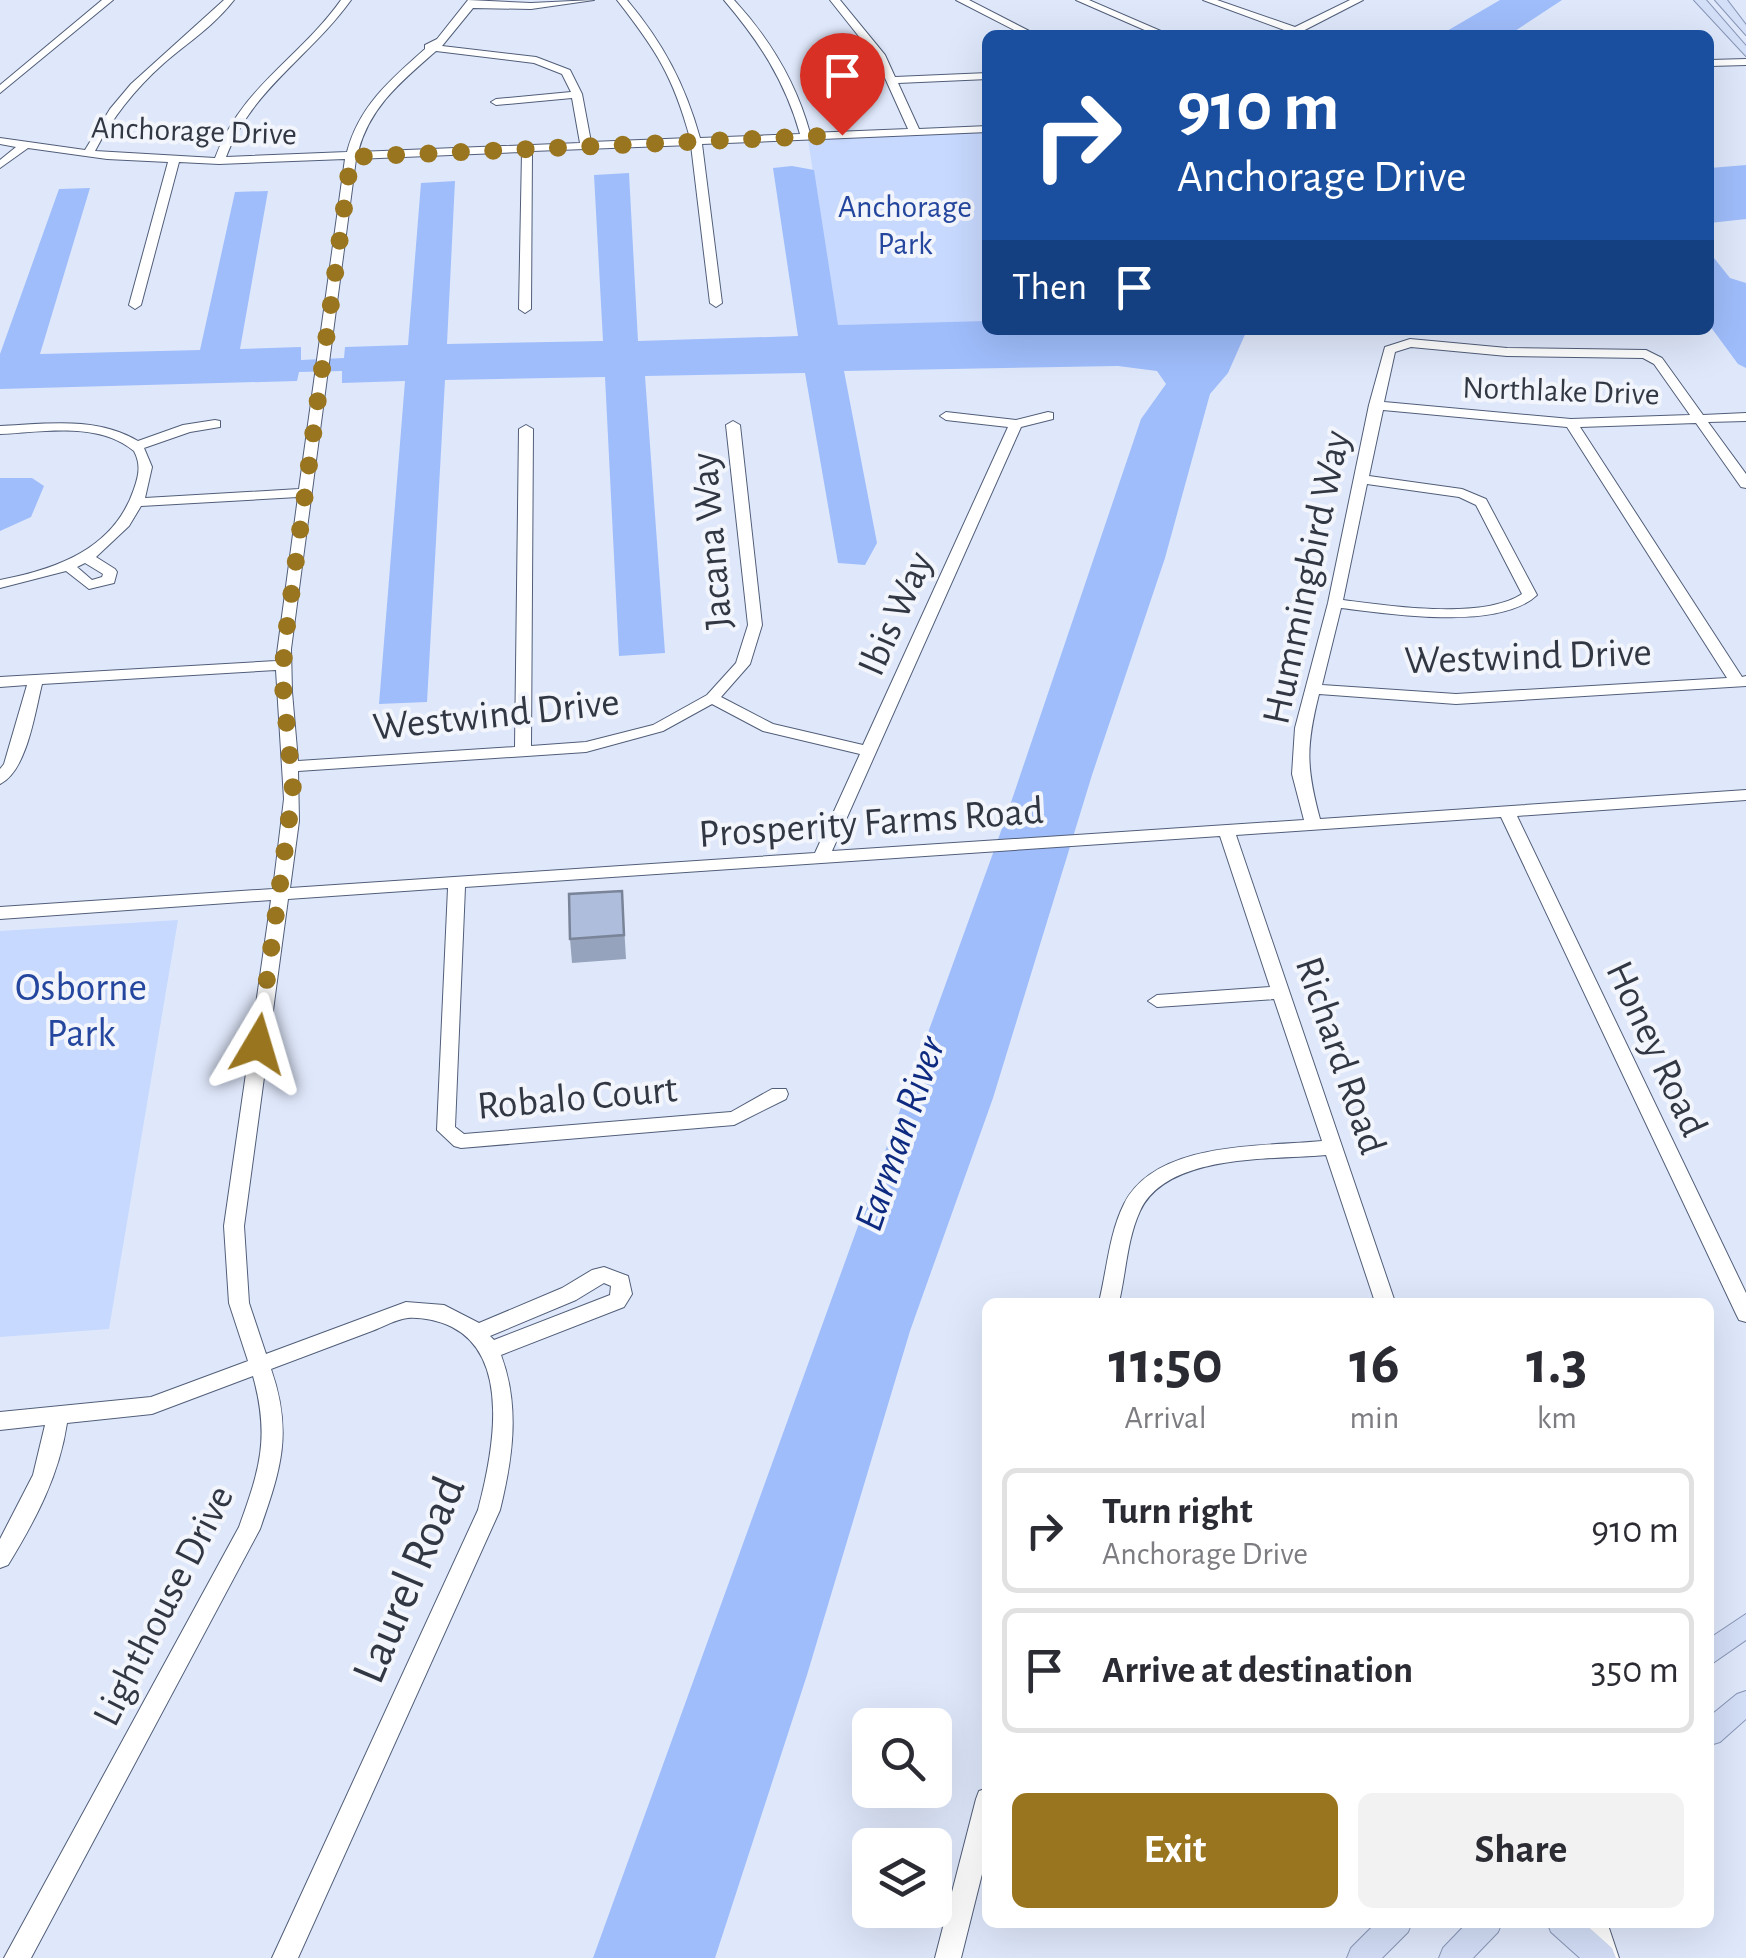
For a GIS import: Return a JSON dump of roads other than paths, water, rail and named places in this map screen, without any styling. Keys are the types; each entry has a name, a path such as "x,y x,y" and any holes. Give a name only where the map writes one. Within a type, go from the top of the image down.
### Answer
{"main road":[{"path":"1700,0 1746,53"},
{"path":"1721,0 1746,32"},
{"path":"1714,1650 1746,1625"},
{"path":"1714,1729 1746,1703"},
{"path":"1361,1958 1392,1928"},
{"path":"1453,1958 1482,1928"},
{"path":"1567,1928 1604,1958"}],"street":[{"path":"0,90 108,0"},
{"path":"88,154 111,114 138,82 213,18 228,0"},
{"path":"218,161 235,122 256,92 328,26 346,0"},
{"path":"472,2 531,6 589,0"},
{"path":"622,0 651,32 674,70 690,108 716,303"},
{"path":"730,0 758,32 784,74 806,137"},
{"path":"835,0 868,38 894,80 915,132"},
{"path":"961,0 1022,30"},
{"path":"1082,0 1153,30"},
{"path":"1208,0 1284,30"},
{"path":"1298,30 1352,1"},
{"name":"Lighthouse Drive","path":"17,1958 249,1529 263,1495 272,1451 272,1410 239,1302 234,1226 290,821 293,766 283,665 320,378 351,157 360,126 376,99 472,2"},
{"path":"430,47 548,63 568,74 577,94 586,146"},
{"path":"1714,63 1746,62"},
{"path":"0,71 14,76"},
{"path":"894,80 982,76"},
{"path":"496,102 577,94"},
{"name":"Anchorage Drive","path":"0,141 88,154 218,161 982,129"},
{"path":"0,166 25,145"},
{"path":"525,309 527,149"},
{"path":"136,305 174,160"},
{"name":"Hummingbird Way","path":"1314,825 1300,774 1302,728 1334,603 1387,353 1396,346 1545,353 1638,352 1658,360 1700,419"},
{"name":"Northlake Drive","path":"1375,405 1572,423 1746,417"},
{"path":"946,416 1016,424 1048,416"},
{"path":"1700,419 1746,484"},
{"path":"1572,423 1741,681"},
{"path":"0,430 99,430 136,446 188,428 215,424"},
{"name":"Ibis Way","path":"820,859 1016,424"},
{"name":"Jacana Way","path":"712,698 743,664 754,626 733,425"},
{"path":"522,752 526,429"},
{"path":"0,584 67,566 118,534 139,502 146,469 136,446"},
{"path":"1334,603 1428,611 1516,606 1530,595 1481,502 1462,493 1362,479"},
{"path":"139,502 305,493"},
{"path":"67,566 88,585 109,580 110,572 86,557"},
{"path":"0,682 283,665"},
{"path":"0,779 12,766 36,680"},
{"name":"Westwind Drive","path":"1313,689 1456,699 1741,681"},
{"path":"712,698 768,728 868,751"},
{"name":"Westwind Drive","path":"293,766 586,747 641,734 674,721 712,698"},
{"name":"Prosperity Farms Road","path":"0,914 1744,798"},
{"name":"Honey Road","path":"1507,812 1746,1314"},
{"name":"Richard Road","path":"1227,832 1384,1298"},
{"name":"Robalo Court","path":"457,884 446,1130 451,1137 461,1141 734,1118 779,1094"},
{"path":"1157,1001 1281,992"},
{"path":"1110,1298 1134,1204 1148,1184 1164,1172 1190,1162 1333,1147"},
{"path":"592,1278 621,1280 622,1294 616,1301 485,1342 592,1278"},
{"path":"0,1421 152,1406 406,1310 446,1312 469,1322 485,1342"},
{"name":"Laurel Road","path":"285,1958 490,1510 503,1448 504,1412 485,1342"},
{"path":"0,1558 41,1493 52,1455 57,1416"},
{"path":"948,1958 982,1823"},
{"path":"1596,1928 1604,1958"}],"water":[{"path":"1500,0 1562,0 1517,30 1449,30"},
{"path":"1746,165 1746,219 1714,223 1714,168"},
{"name":"Earman River","path":"773,168 814,170 838,325 982,321 982,335 1245,335 1228,373 1210,394 1165,558 1092,775 993,1098 910,1331 807,1675 715,1958 593,1958 1005,820 1141,419 1166,384 1157,371 1118,366 844,371 877,543 865,565 838,563 805,373 645,376 665,653 619,656 605,377 445,380 427,702 379,704 405,381 342,383 342,371 299,372 297,381 0,389 0,354 59,189 90,188 40,354 200,350 235,192 268,191 240,349 301,347 301,360 344,358 345,347 408,345 421,183 455,181 447,344 603,341 594,175 629,173 638,341 798,336"},
{"path":"1714,258 1730,278 1746,283 1746,368 1738,364 1714,331"},
{"path":"0,478 32,478 44,486 31,517 0,531"}],"park label":[{"name":"Anchorage Park","path":"905,224"},
{"name":"Osborne Park","path":"81,1009"}]}
